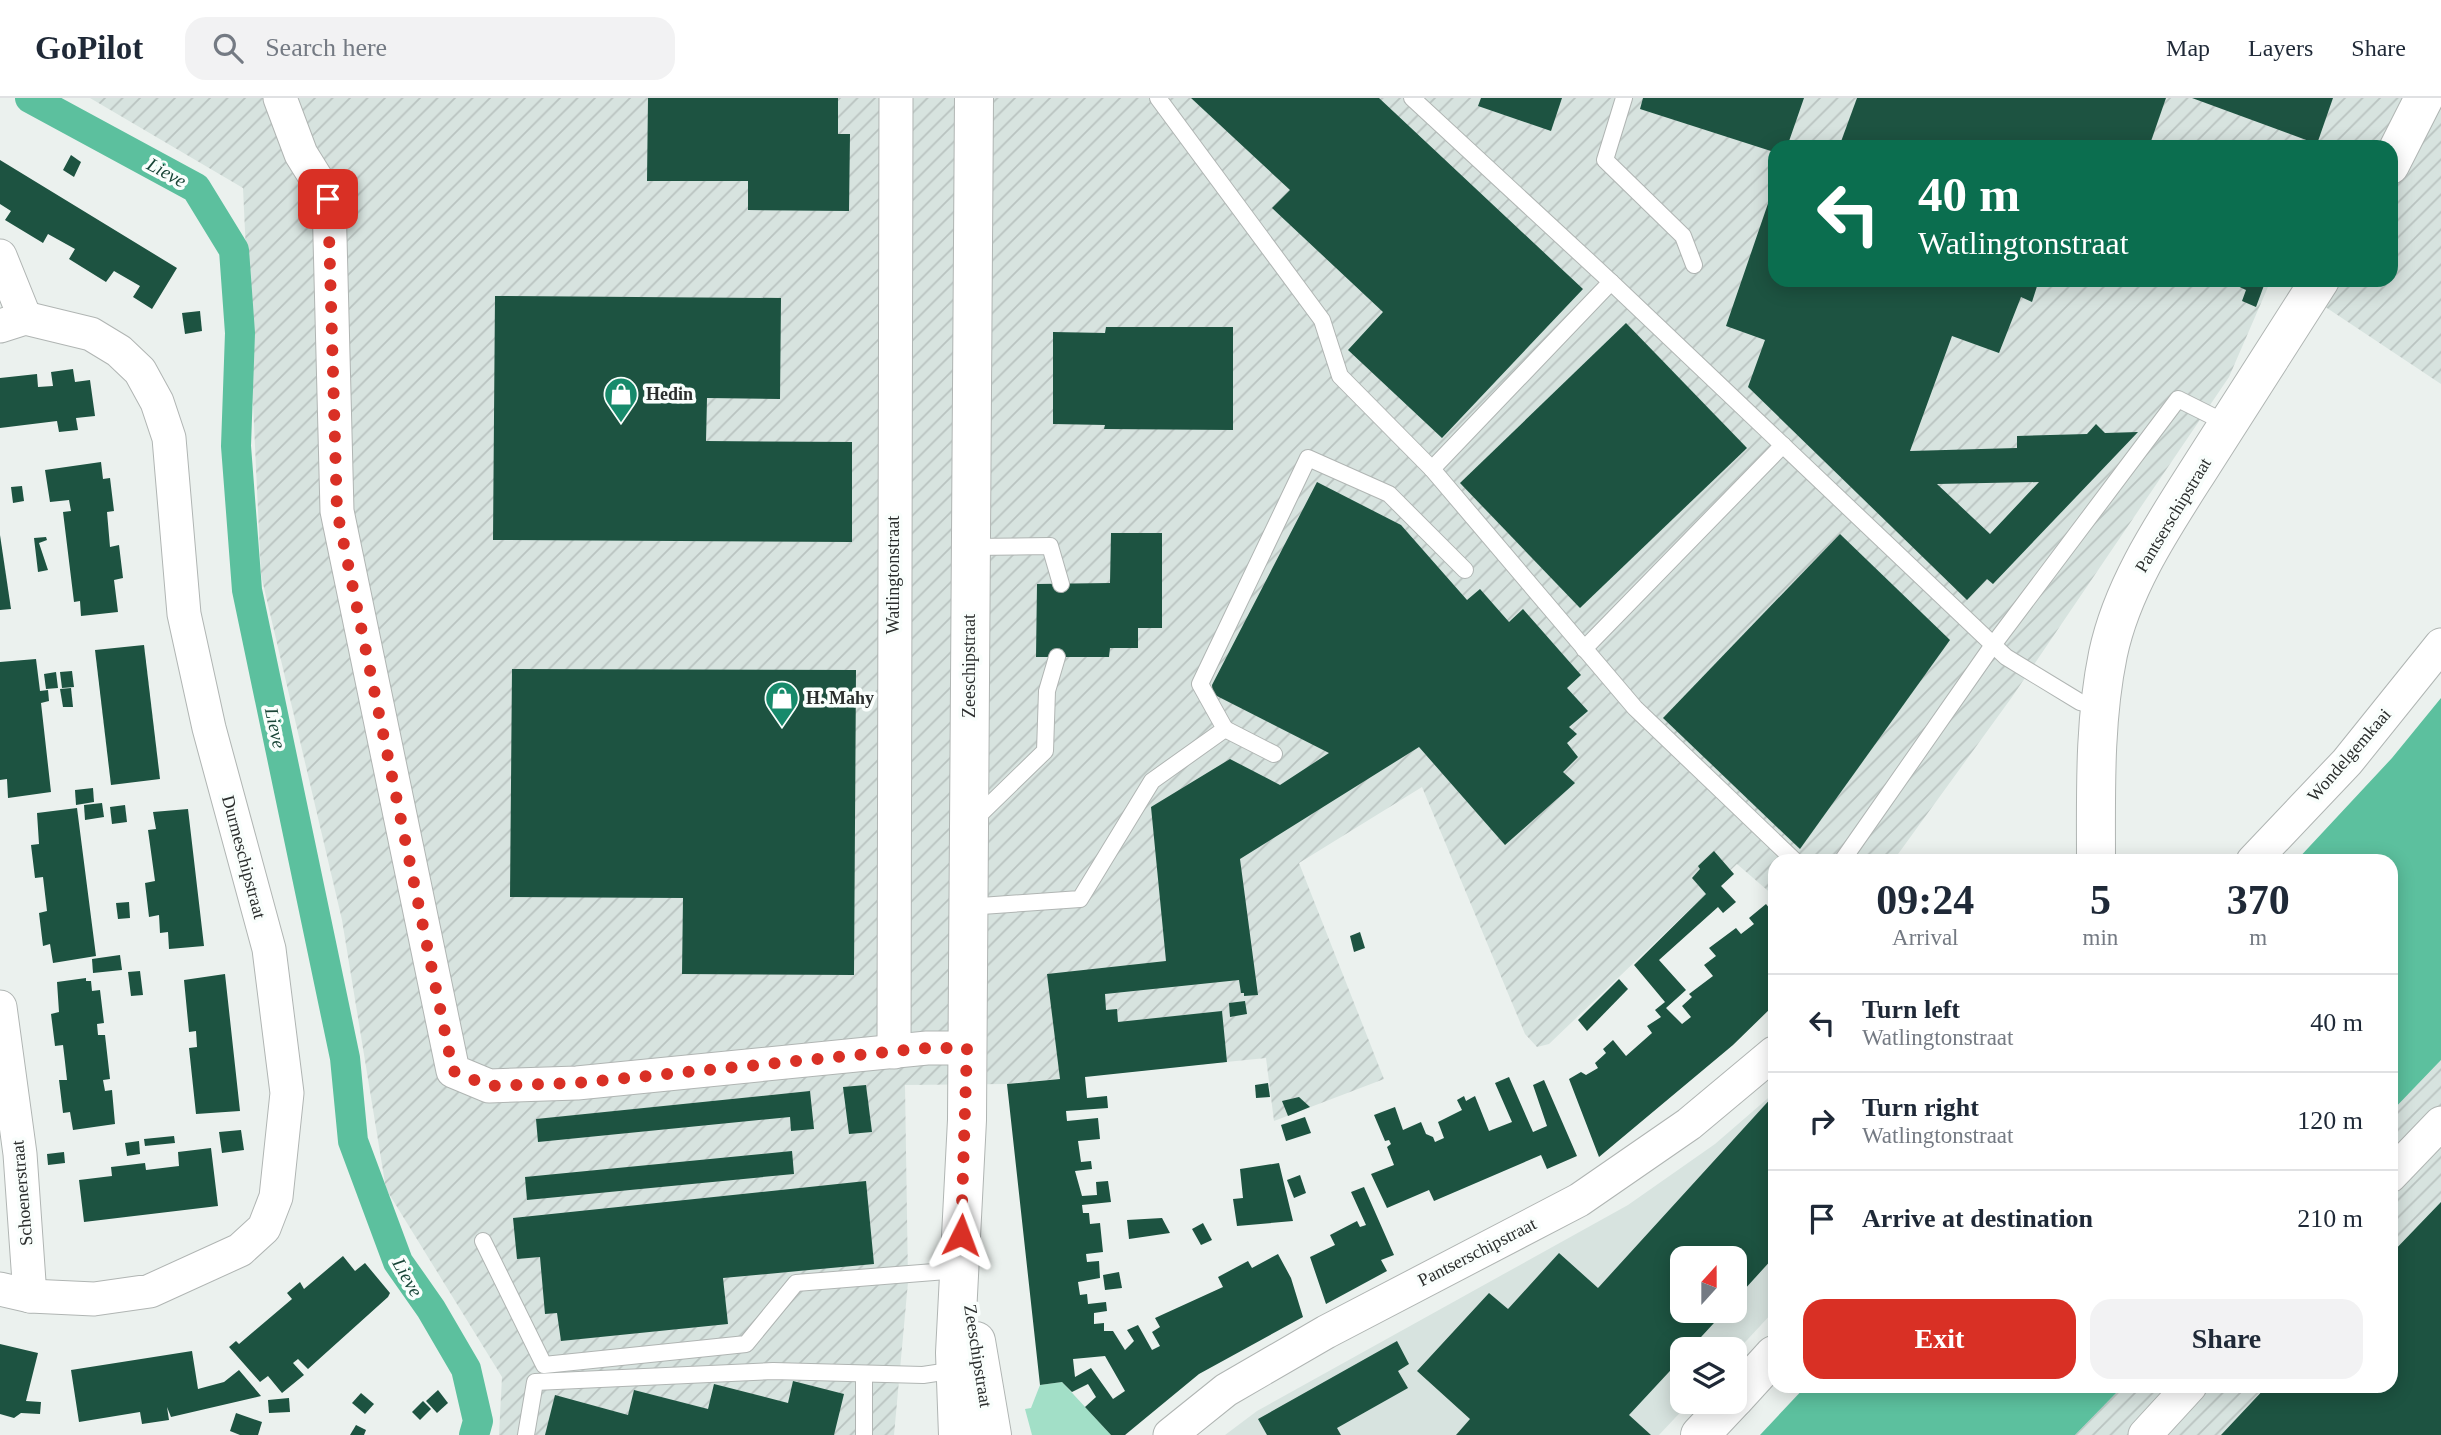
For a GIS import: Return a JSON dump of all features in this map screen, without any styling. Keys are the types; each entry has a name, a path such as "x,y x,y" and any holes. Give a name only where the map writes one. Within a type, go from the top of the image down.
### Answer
{"main road":[{"name":"Zeeschipstraat","path":"958,1435 956,1370 967,1048 974,98"},
{"path":"2398,149 2424,98"},
{"name":"Pantserschipstraat","path":"2096,854 2099,707 2109,651 2125,602 2145,558 2316,287"},
{"name":"Zeeschipstraat","path":"960,1252 992,1435"},
{"path":"1747,1385 1768,1362"},
{"path":"1700,1435 1720,1414"}],"street":[{"path":"280,98 301,154 328,199 337,511 453,1071 489,1086 577,1083 894,1052 967,1048"},
{"name":"Watlingtonstraat","path":"894,1052 896,98"},
{"name":"Durmeschipstraat","path":"0,256 12,322 91,334 119,351 140,371 157,402 169,438 184,614 209,728 268,949 287,1093 276,1197 264,1228 240,1250 150,1291 94,1299 15,1292"},
{"name":"Wondelgemkaai","path":"2260,854 2347,762 2441,645"},
{"name":"Schoenerstraat","path":"0,1007 20,1154 15,1292"},
{"name":"Pantserschipstraat","path":"1170,1435 1226,1390 1338,1326 1579,1200 1689,1124 1768,1058"},
{"path":"2398,1168 2441,1123"},
{"path":"2145,1435 2184,1393"}],"lane":[{"path":"1158,98 1322,320 1340,376 1432,469 1635,708 1788,854"},
{"path":"1412,98 1611,282 2006,657 2069,695 2099,707"},
{"path":"1624,98 1605,160 1683,236 1694,265"},
{"path":"1432,469 1611,282"},
{"path":"1847,854 1993,645 2178,399 2228,424"},
{"path":"1584,649 1783,445"},
{"path":"1274,754 1225,729 1200,684 1308,458 1390,494 1465,570"},
{"path":"970,547 1050,546 1060,584"},
{"path":"968,826 1045,751 1047,691 1057,657"},
{"path":"967,907 1080,899 1152,781 1225,729"},
{"path":"483,1241 544,1365 746,1344 796,1283 960,1252"},
{"path":"526,1435 535,1382 773,1371 923,1375 956,1370"},
{"path":"864,1374 864,1435"}],"shaded area":[{"path":"90,98 2441,98 2441,384 2296,287 2398,287 2398,140 1768,140 1768,287 2268,287 2229,377 2012,697 1898,854 1768,854 1768,891 1737,864 1549,1044 1537,1047 1525,1034 1422,787 1299,863 1384,1079 1274,1121 1266,1058 1007,1084 905,1085 908,1282 894,1435 499,1435 502,1377 386,1189 342,920 261,575 243,188"},
{"path":"2441,698 2441,1060 2398,1105 2398,854 2303,854 2392,758"},
{"path":"2441,1060 2441,1435 2075,1435 2116,1393 2398,1393 2398,1105"},
{"path":"1768,1098 1768,1317 1747,1340 1747,1337 1670,1337 1670,1414 1679,1414 1659,1435 1225,1435 1257,1411 1628,1205 1715,1144"},
{"path":"1062,1382 1111,1435 1032,1435 1025,1409 1031,1408 1040,1385"},
{"path":"1799,1393 2116,1393 2075,1435 1760,1435"}],"building":[{"path":"648,98 838,98 838,134 850,134 849,211 748,210 748,181 647,181"},
{"path":"1191,98 1379,98 1583,289 1442,438 1348,350 1383,312 1272,208 1290,190"},
{"path":"1481,98 1562,98 1551,131 1478,106"},
{"path":"1643,98 1804,98 1789,140 1768,140 1768,150 1640,109"},
{"path":"1857,98 2166,98 2151,140 1842,140"},
{"path":"2192,98 2333,98 2318,140 2306,140"},
{"path":"71,155 81,162 74,177 63,170"},
{"path":"0,160 177,268 152,309 133,297 140,286 114,271 106,282 69,259 75,249 48,234 43,243 5,220 11,211 0,204"},
{"path":"1768,204 1768,287 2037,287 2032,302 2021,297 1999,353 1952,336 1910,451 2017,448 2017,436 2087,434 2096,424 2105,433 2138,432 1993,584 1987,579 1967,600 1748,387 1765,340 1726,326","holes":["2039,482 1990,534 1937,484"]},
{"path":"2240,287 2263,287 2256,307 2242,301 2246,290"},
{"path":"495,296 781,298 780,399 707,398 706,441 852,442 852,542 493,540"},
{"path":"200,311 202,331 185,334 182,313"},
{"path":"1626,323 1747,448 1580,608 1460,483"},
{"path":"1106,327 1233,327 1233,430 1104,429 1105,425 1053,424 1053,332 1105,333"},
{"path":"73,369 75,382 90,380 95,416 76,418 78,430 59,432 57,421 0,428 0,378 37,374 38,387 53,386 51,372"},
{"path":"101,462 103,479 110,478 114,511 107,512 110,547 119,545 123,578 114,580 118,612 81,616 80,601 74,602 63,512 71,511 69,500 50,502 45,470"},
{"path":"1317,482 1401,525 1467,600 1480,589 1509,622 1523,609 1581,675 1567,688 1588,711 1569,727 1577,734 1567,743 1578,757 1563,772 1575,783 1505,845 1419,747 1240,859 1258,995 1244,996 1239,980 1105,994 1106,1010 1117,1009 1118,1022 1222,1011 1227,1062 1085,1077 1087,1098 1107,1096 1108,1108 1066,1111 1067,1121 1098,1118 1100,1139 1078,1141 1081,1162 1091,1161 1092,1169 1075,1171 1082,1196 1097,1195 1096,1182 1108,1181 1111,1202 1082,1205 1083,1213 1089,1213 1090,1224 1100,1223 1103,1252 1086,1254 1087,1262 1099,1261 1100,1278 1078,1282 1080,1295 1087,1294 1088,1304 1106,1302 1107,1311 1094,1313 1094,1324 1104,1323 1104,1331 1113,1331 1125,1350 1134,1341 1127,1330 1138,1325 1152,1350 1160,1346 1152,1332 1160,1327 1155,1318 1223,1287 1218,1277 1248,1261 1252,1268 1278,1254 1291,1278 1303,1317 1199,1374 1125,1435 1111,1435 1085,1407 1096,1397 1088,1384 1072,1392 1062,1382 1040,1385 1007,1084 1060,1079 1047,974 1166,961 1151,807 1230,759 1280,785 1329,753 1213,694 1212,685","holes":["1105,1356 1125,1391 1113,1399 1091,1368 1075,1377 1073,1359"]},
{"path":"22,486 24,501 13,503 11,487"},
{"path":"1111,533 1162,533 1162,628 1138,628 1138,648 1110,648 1109,657 1036,657 1037,584 1110,583"},
{"path":"1840,534 1950,640 1800,849 1663,718"},
{"path":"0,535 11,609 0,610"},
{"path":"46,537 47,540 39,543 48,570 38,572 34,538"},
{"path":"144,645 160,779 111,785 95,650"},
{"path":"36,659 40,691 48,690 49,701 41,703 51,792 8,798 7,779 0,780 0,662"},
{"path":"512,669 856,670 854,975 682,974 683,898 510,897"},
{"path":"72,671 74,687 62,688 60,672"},
{"path":"56,672 58,688 46,689 44,674"},
{"path":"71,688 73,707 63,707 60,689"},
{"path":"93,788 94,802 76,805 75,790"},
{"path":"102,803 104,817 85,820 84,805"},
{"path":"125,805 127,822 112,824 110,807"},
{"path":"77,808 96,956 53,963 50,944 43,946 39,913 47,911 43,877 35,878 31,845 39,844 37,813"},
{"path":"188,809 204,946 169,949 168,932 160,933 159,915 149,917 145,883 155,881 148,830 156,829 153,812"},
{"path":"1714,851 1734,874 1721,886 1736,902 1723,913 1718,907 1659,960 1686,990 1666,1008 1682,1024 1691,1017 1682,1006 1692,997 1689,994 1713,976 1704,965 1716,956 1709,948 1736,928 1741,934 1754,924 1749,918 1766,904 1768,1011 1733,1045 1599,1157 1569,1079 1581,1072 1586,1075 1598,1068 1595,1063 1606,1053 1603,1049 1613,1040 1626,1056 1652,1033 1647,1026 1661,1017 1655,1010 1665,1002 1634,965 1706,894 1692,878 1700,869 1698,866"},
{"path":"129,902 130,918 118,919 116,903"},
{"path":"1360,932 1365,948 1354,952 1350,936"},
{"path":"120,955 122,970 93,973 92,959"},
{"path":"140,971 143,995 131,996 128,972"},
{"path":"225,974 240,1111 196,1114 189,1048 197,1047 196,1031 189,1032 184,980"},
{"path":"86,978 86,981 91,981 92,991 100,990 104,1023 97,1024 98,1035 105,1035 110,1079 103,1080 105,1091 112,1090 115,1124 73,1130 70,1112 63,1113 59,1080 67,1080 63,1045 55,1046 51,1014 59,1012 57,982"},
{"path":"1619,979 1628,989 1587,1031 1578,1020"},
{"path":"1245,1001 1247,1014 1230,1017 1229,1003"},
{"path":"1509,1077 1533,1132 1547,1126 1533,1085 1544,1080 1577,1156 1547,1169 1541,1155 1434,1201 1429,1190 1387,1208 1371,1174 1394,1165 1387,1147 1391,1144 1389,1140 1385,1141 1374,1115 1395,1107 1403,1130 1421,1122 1426,1134 1433,1137 1435,1142 1444,1138 1438,1122 1462,1110 1457,1100 1464,1096 1466,1101 1475,1096 1489,1131 1512,1122 1495,1083"},
{"path":"1268,1083 1270,1097 1256,1098 1255,1085"},
{"path":"866,1085 872,1132 849,1134 843,1087"},
{"path":"810,1091 814,1129 791,1131 790,1117 538,1142 536,1119"},
{"path":"1299,1097 1310,1107 1288,1116 1282,1101"},
{"path":"1768,1102 1768,1264 1747,1287 1747,1246 1670,1246 1670,1323 1714,1323 1701,1337 1670,1337 1670,1371 1629,1415 1651,1435 1456,1435 1470,1419 1417,1371 1489,1293 1508,1309 1559,1253 1598,1288"},
{"path":"1305,1117 1311,1133 1286,1141 1281,1125"},
{"path":"241,1130 244,1150 222,1153 219,1132"},
{"path":"174,1136 175,1143 145,1146 144,1139"},
{"path":"139,1141 140,1154 127,1156 125,1143"},
{"path":"211,1148 218,1206 84,1222 79,1180 112,1176 111,1167 145,1163 146,1170 179,1166 178,1152"},
{"path":"792,1151 794,1174 527,1200 525,1177"},
{"path":"64,1152 65,1163 48,1165 47,1154"},
{"path":"1279,1163 1293,1221 1237,1226 1233,1199 1243,1198 1240,1169"},
{"path":"1300,1175 1306,1193 1294,1198 1287,1180"},
{"path":"866,1181 874,1264 723,1278 728,1324 561,1341 557,1313 545,1314 540,1257 517,1259 513,1218"},
{"path":"1364,1187 1394,1255 1381,1260 1387,1271 1326,1304 1310,1257 1335,1245 1330,1235 1357,1221 1360,1227 1366,1225 1351,1192"},
{"path":"2441,1202 2441,1435 2221,1435 2260,1393 2398,1393 2398,1247"},
{"path":"1162,1218 1170,1233 1129,1239 1127,1220"},
{"path":"1203,1223 1212,1240 1201,1245 1192,1229"},
{"path":"343,1256 355,1271 365,1263 390,1293 388,1297 308,1369 298,1359 293,1363 304,1375 282,1393 268,1376 260,1382 229,1347 236,1341 239,1344 292,1299 287,1293 300,1282 304,1289"},
{"path":"1119,1272 1122,1288 1105,1290 1103,1275"},
{"path":"1397,1341 1409,1364 1398,1371 1408,1388 1337,1428 1341,1435 1267,1435 1258,1419"},
{"path":"0,1344 38,1353 26,1401 41,1402 40,1414 21,1413 14,1418 0,1414"},
{"path":"192,1351 198,1389 224,1382 239,1370 261,1396 171,1417 167,1407 169,1420 142,1424 140,1412 79,1422 71,1370"},
{"path":"793,1381 844,1394 834,1435 545,1435 555,1395 628,1415 634,1390 708,1409 714,1384 788,1403"},
{"path":"438,1390 448,1403 437,1413 426,1401"},
{"path":"361,1393 374,1404 365,1414 352,1403"},
{"path":"289,1398 290,1412 269,1413 268,1400"},
{"path":"423,1401 431,1409 420,1420 412,1412"},
{"path":"236,1413 262,1422 258,1435 240,1435 230,1431"},
{"path":"356,1425 366,1430 364,1435 350,1435"}],"waterway":[{"name":"Lieve","path":"30,98 196,188 234,250 240,333 236,446 247,590 345,1058 353,1141 398,1262 431,1309 466,1369 478,1421 474,1435"}],"place":[{"name":"Hedin","path":"621,424"},
{"name":"H. Mahy","path":"782,728"}],"route":[{"path":"328,199 337,511 453,1071 489,1086 577,1083 927,1048 967,1048 967,1120 961,1235"}]}
